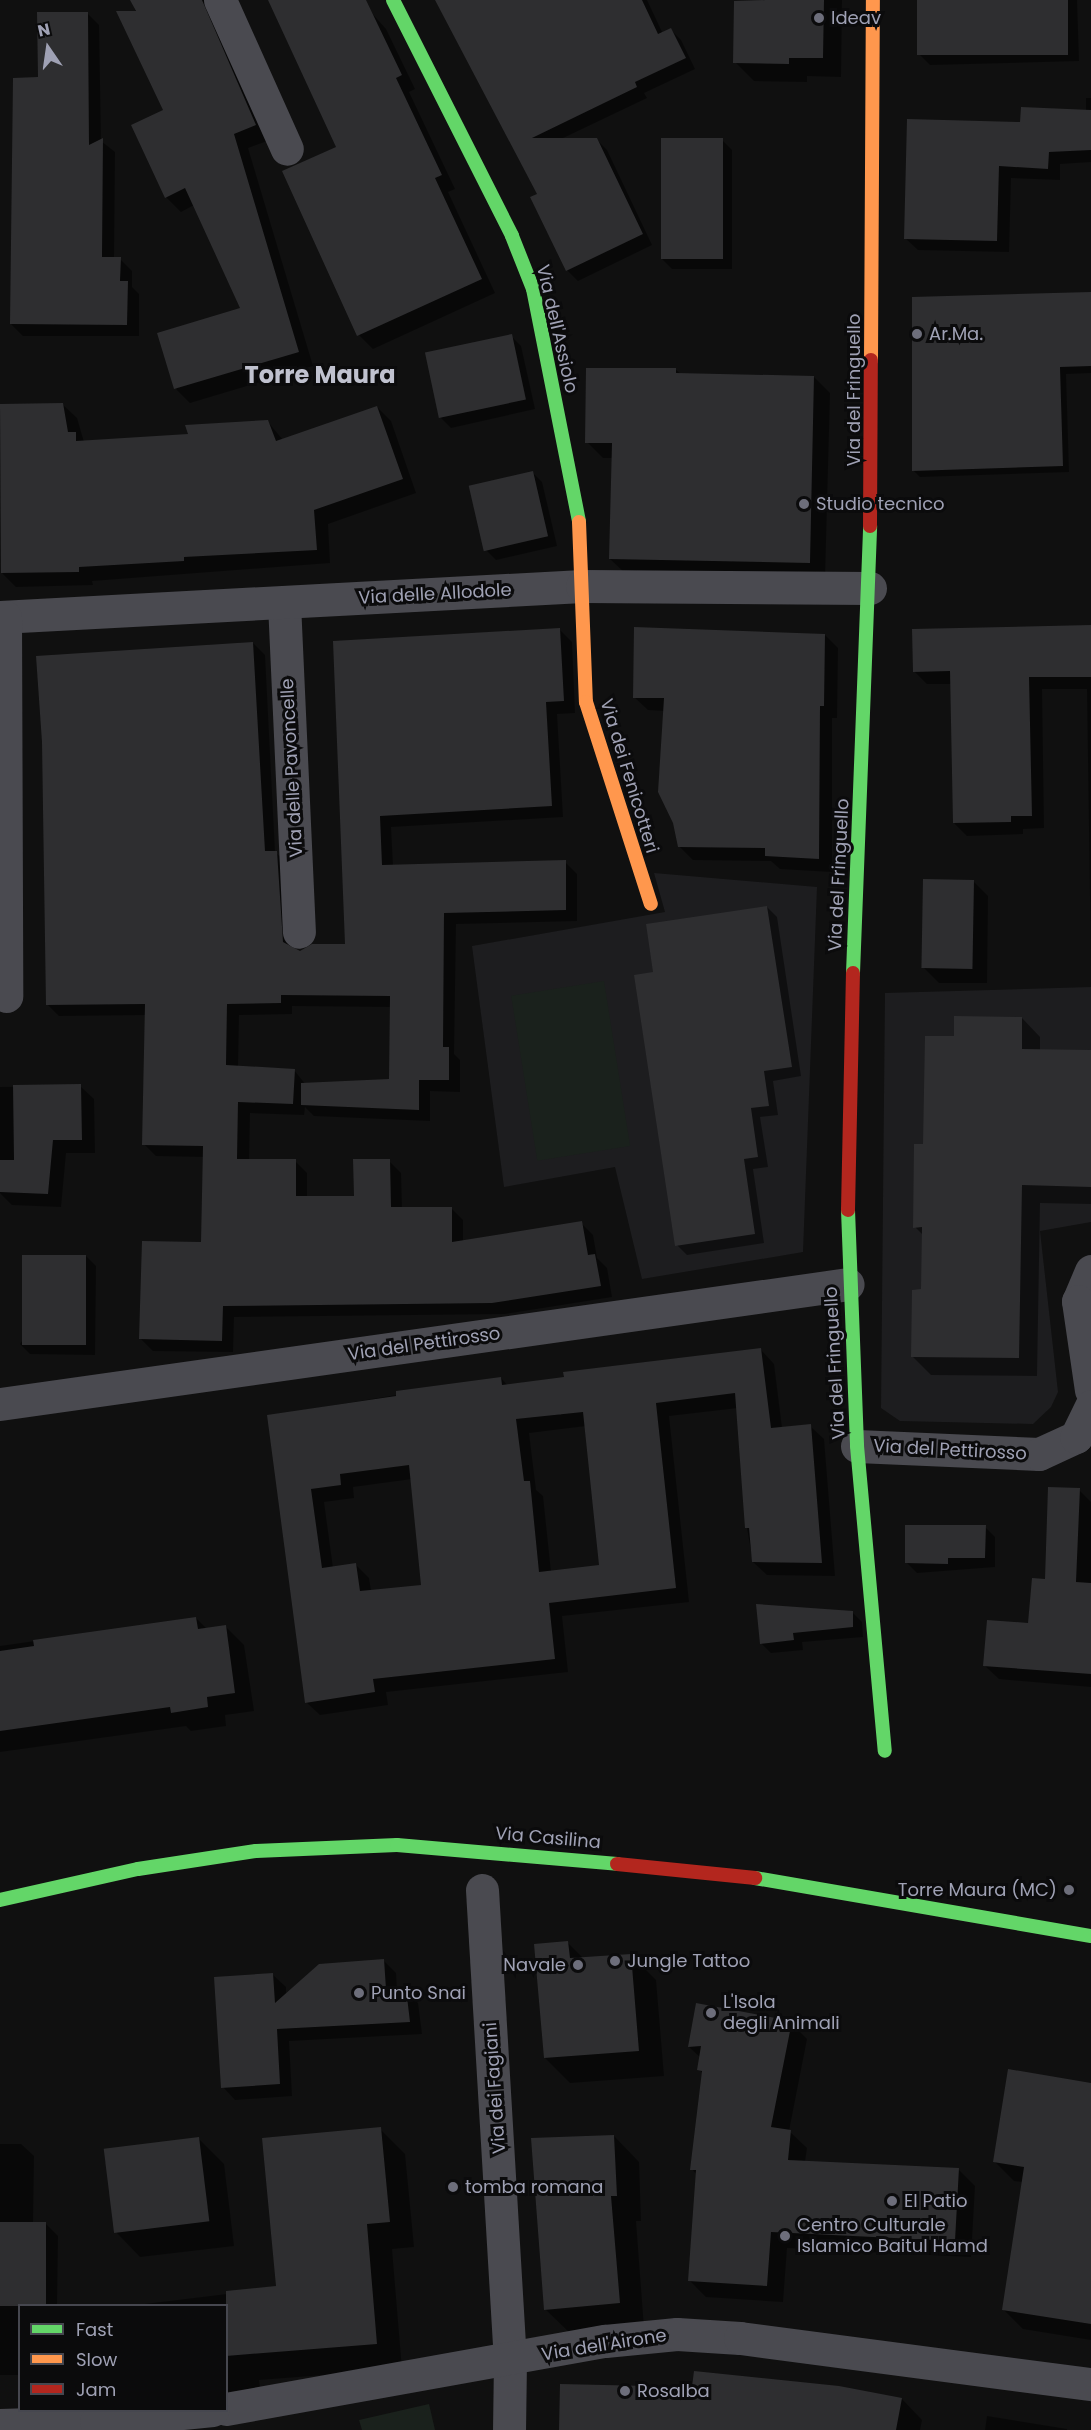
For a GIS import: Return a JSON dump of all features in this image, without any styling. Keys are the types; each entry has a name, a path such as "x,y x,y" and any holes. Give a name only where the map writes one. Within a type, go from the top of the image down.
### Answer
{"street":[{"path":"220,0 287,149"},
{"name":"Via dell'Assiolo","path":"393,0 512,236 531,282 577,501 582,535 582,586"},
{"name":"Via del Fringuello","path":"873,0 870,588 848,1082 849,1284 857,1446 885,1751"},
{"name":"Via delle Allodole","path":"2,617 582,586 870,588"},
{"name":"Via dei Fenicotteri","path":"582,586 582,663 591,726 651,904"},
{"name":"Via delle Pavoncelle","path":"284,603 299,932"},
{"path":"2,617 6,996"},
{"path":"1091,1271 1078,1301 1091,1390"},
{"name":"Via del Pettirosso","path":"0,1404 849,1284"},
{"name":"Via del Pettirosso","path":"857,1446 1039,1454 1076,1437 1091,1406"},
{"name":"Via Casilina","path":"0,1900 138,1869 255,1851 397,1845 733,1874 1091,1936"},
{"name":"Via dei Fagiani","path":"482,1890 510,2360 509,2430"},
{"name":"Via dell'Airone","path":"228,2409 642,2336 706,2335 1091,2384"},
{"path":"0,2425 96,2422 193,2412"}],"shaded area":[{"path":"654,873 817,887 803,1252 642,1279 615,1167 504,1187 472,946 665,912"},
{"path":"604,981 630,1146 537,1161 511,996"},
{"path":"1091,987 1091,1222 1040,1231 1058,1392 1051,1407 1033,1424 900,1421 881,1408 885,993"},
{"path":"429,2404 435,2430 362,2430 359,2420"}],"building":[{"path":"130,0 202,0 256,125 234,134 299,352 174,389 157,333 240,308 185,188 165,198 131,125 163,110 116,11 136,11"},
{"path":"268,0 366,0 402,75 396,78 442,175 435,178 482,279 357,336 282,171 336,147"},
{"path":"435,0 642,0 658,34 671,28 686,58 635,82 637,87 532,138 597,138 643,234 566,271 530,197 537,194"},
{"path":"824,0 823,58 789,58 789,64 733,63 734,1"},
{"path":"917,0 1068,0 1068,55 917,55"},
{"path":"37,12 88,12 89,145 103,138 102,257 121,257 120,281 128,281 127,325 10,324 13,78 38,77"},
{"path":"1021,107 1091,110 1091,150 1049,152 1048,169 999,166 997,241 904,239 907,119 1020,122"},
{"path":"661,138 723,138 723,259 661,259"},
{"path":"1091,292 1091,366 1060,367 1063,466 912,471 912,297"},
{"path":"512,334 526,400 439,418 425,353"},
{"path":"586,368 676,368 676,373 814,376 810,563 609,559 612,443 585,443"},
{"path":"63,403 68,432 76,432 76,441 188,434 185,425 268,420 276,441 377,406 403,479 314,510 317,550 184,557 184,561 79,567 79,572 1,573 0,404"},
{"path":"533,471 548,536 484,551 469,486"},
{"path":"1091,625 1091,677 1029,677 1032,816 1011,816 1011,822 953,823 950,671 913,672 912,629"},
{"path":"634,627 825,634 824,706 820,706 819,859 765,856 765,848 678,847 673,823 658,792 664,698 633,698"},
{"path":"560,628 564,701 546,702 552,806 380,816 382,865 566,860 566,910 444,913 443,1047 449,1047 449,1080 419,1080 419,1110 301,1105 301,1083 389,1079 390,996 281,995 281,1003 227,1004 226,1065 295,1069 293,1104 238,1102 237,1159 296,1159 296,1196 354,1196 353,1159 390,1159 391,1207 452,1207 452,1242 582,1221 588,1255 595,1254 601,1286 492,1303 223,1306 222,1341 139,1339 142,1241 201,1242 203,1146 142,1145 145,1004 46,1005 42,742 36,656 253,642 265,851 277,851 283,942 300,951 312,944 345,944 333,641"},
{"path":"923,879 974,880 972,969 921,968"},
{"path":"767,906 792,1067 764,1071 769,1106 751,1108 758,1157 744,1159 755,1234 675,1246 634,975 653,972 646,924"},
{"path":"954,1016 1022,1017 1022,1049 1091,1050 1091,1187 1022,1185 1019,1358 911,1357 912,1290 921,1289 922,1227 913,1228 914,1144 923,1144 925,1036 954,1036"},
{"path":"81,1084 82,1140 53,1140 48,1194 0,1192 0,1160 14,1160 13,1085"},
{"path":"22,1255 86,1255 86,1345 22,1345"},
{"path":"761,1348 771,1428 811,1424 822,1563 752,1562 749,1528 745,1528 735,1393 656,1403 676,1588 549,1603 555,1659 373,1679 375,1692 305,1703 267,1415 396,1396 396,1391 501,1377 502,1385 564,1377 563,1372","holes":["583,1412 599,1565 539,1572 530,1481 524,1481 516,1419","409,1465 421,1585 360,1591 356,1563 322,1568 311,1489 341,1485 340,1474"]},
{"path":"1048,1487 1080,1488 1076,1582 1091,1583 1091,1674 983,1666 987,1620 1028,1623 1032,1578 1045,1579"},
{"path":"905,1525 986,1525 985,1558 948,1558 948,1564 905,1563"},
{"path":"756,1604 853,1611 853,1627 793,1633 794,1640 760,1644"},
{"path":"196,1617 198,1629 226,1625 235,1693 207,1697 208,1707 171,1713 170,1707 0,1731 0,1651 34,1646 33,1640"},
{"path":"568,1941 570,1958 631,1954 639,2051 544,2058 534,1944"},
{"path":"384,1959 386,1989 406,1988 410,2022 277,2029 280,2084 221,2088 214,1977 273,1973 275,2003 319,1964"},
{"path":"696,2003 792,2021 771,2127 791,2130 788,2160 959,2168 955,2241 771,2232 767,2286 688,2281 696,2170 690,2170 702,2071 697,2070 701,2046 688,2047"},
{"path":"1008,2069 1091,2083 1091,2324 1002,2310 1024,2167 993,2162"},
{"path":"381,2127 390,2222 367,2224 377,2344 228,2356 226,2291 276,2286 262,2138"},
{"path":"614,2135 617,2196 611,2196 620,2303 544,2310 531,2138"},
{"path":"199,2137 209,2221 114,2233 104,2149"},
{"path":"0,2222 46,2222 46,2304 0,2306"},
{"path":"694,2371 839,2386 902,2398 896,2430 559,2430 560,2384 692,2387"}],"traffic: fast":[{"path":"393,0 512,236 533,289 579,522"},
{"path":"853,973 870,526"},
{"path":"848,1210 857,1446 885,1751"},
{"path":"0,1900 138,1869 256,1851 397,1845 617,1864"},
{"path":"755,1878 1091,1936"}],"traffic: slow":[{"path":"871,360 873,0"},
{"path":"579,522 586,702 651,904"}],"traffic: jam":[{"path":"870,526 871,360"},
{"path":"848,1210 853,973"},
{"path":"617,1864 755,1878"}],"place":[{"name":"Ideav","path":"819,18"},
{"name":"Ar.Ma.","path":"917,334"},
{"name":"Studio tecnico","path":"804,504"},
{"name":"Torre Maura (MC)","path":"1069,1890"},
{"name":"Jungle Tattoo","path":"615,1961"},
{"name":"Navale","path":"578,1965"},
{"name":"Punto Snai","path":"359,1993"},
{"name":"L'Isola degli Animali","path":"711,2013"},
{"name":"tomba romana","path":"453,2187"},
{"name":"El Patio","path":"892,2201"},
{"name":"Centro Culturale Islamico Baitul Hamd","path":"785,2236"},
{"name":"Rosalba","path":"625,2391"}],"district":[{"name":"Torre Maura","path":"320,375"}]}
